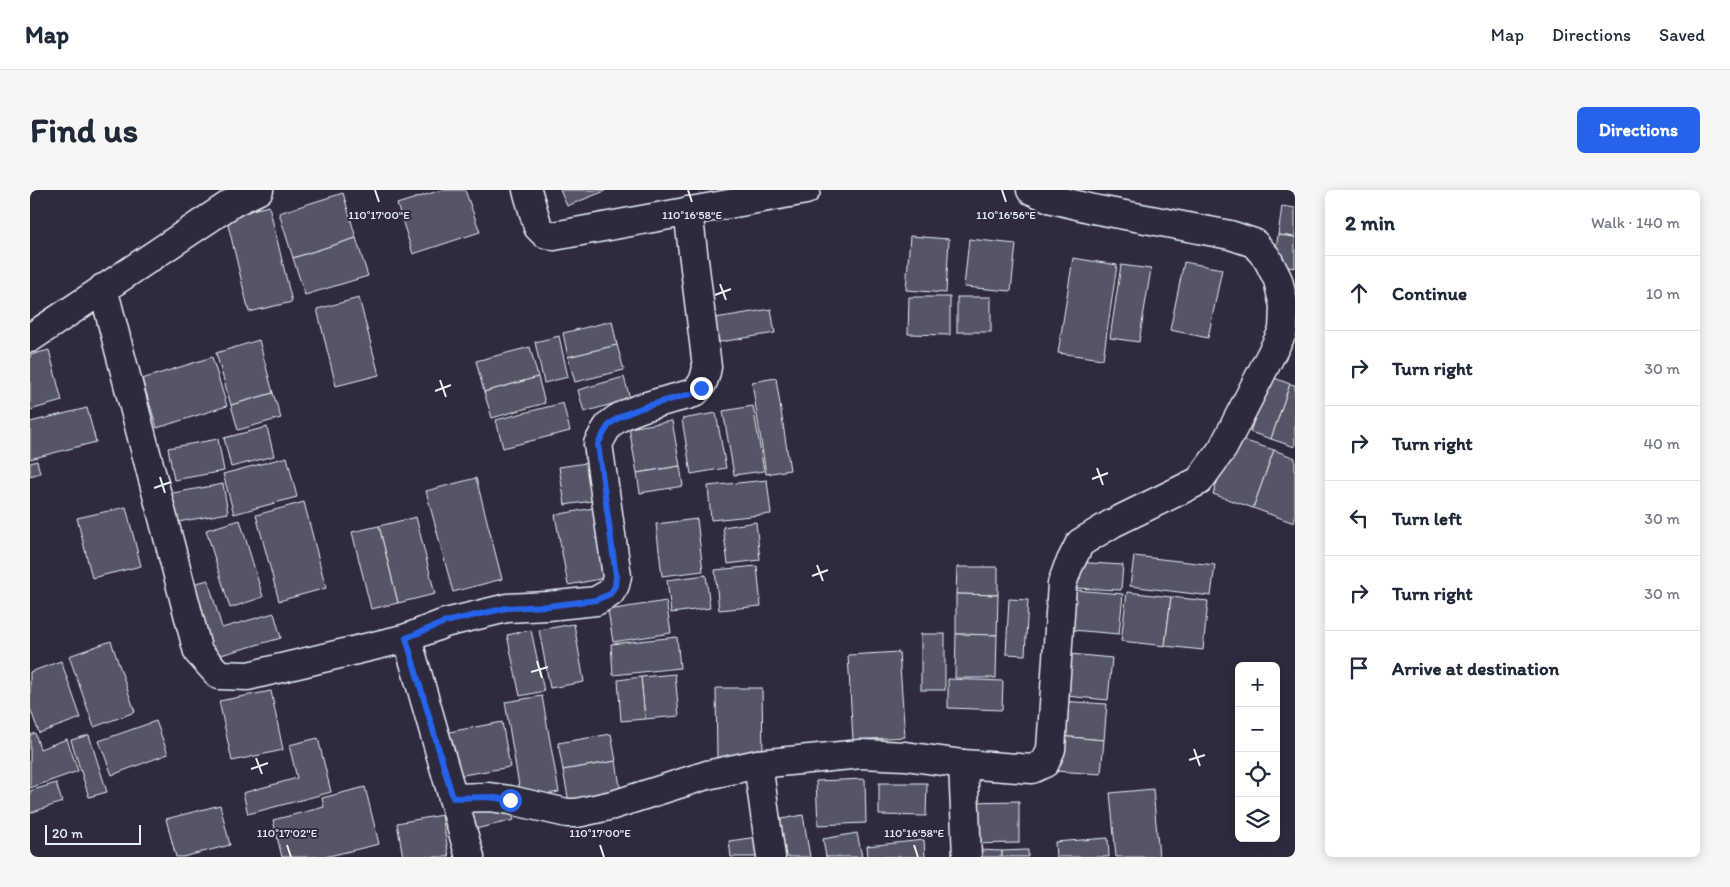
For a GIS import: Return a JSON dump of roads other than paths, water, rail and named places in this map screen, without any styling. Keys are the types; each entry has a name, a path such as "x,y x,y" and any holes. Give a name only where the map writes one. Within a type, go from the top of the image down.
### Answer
{"street":[{"path":"30,338 232,203 259,190"},
{"path":"527,190 538,227 544,233 554,236 806,190"},
{"path":"453,798 489,797 566,813 577,813 613,805 707,775 758,764 861,754 905,756 963,764 1032,769 1045,763 1051,750 1062,584 1080,543 1113,523 1199,481 1223,448 1283,331 1284,306 1278,280 1267,258 1254,243 1230,235 1093,209 1031,190"},
{"path":"103,288 198,652 219,675 248,676 406,638 445,622 507,608 548,606 596,600 610,594 615,586 616,576 598,444 611,423 634,410 694,393 701,388 705,379 707,367 688,211"},
{"path":"406,638 470,857"},
{"path":"758,764 770,857"},
{"path":"963,764 968,857"}]}
